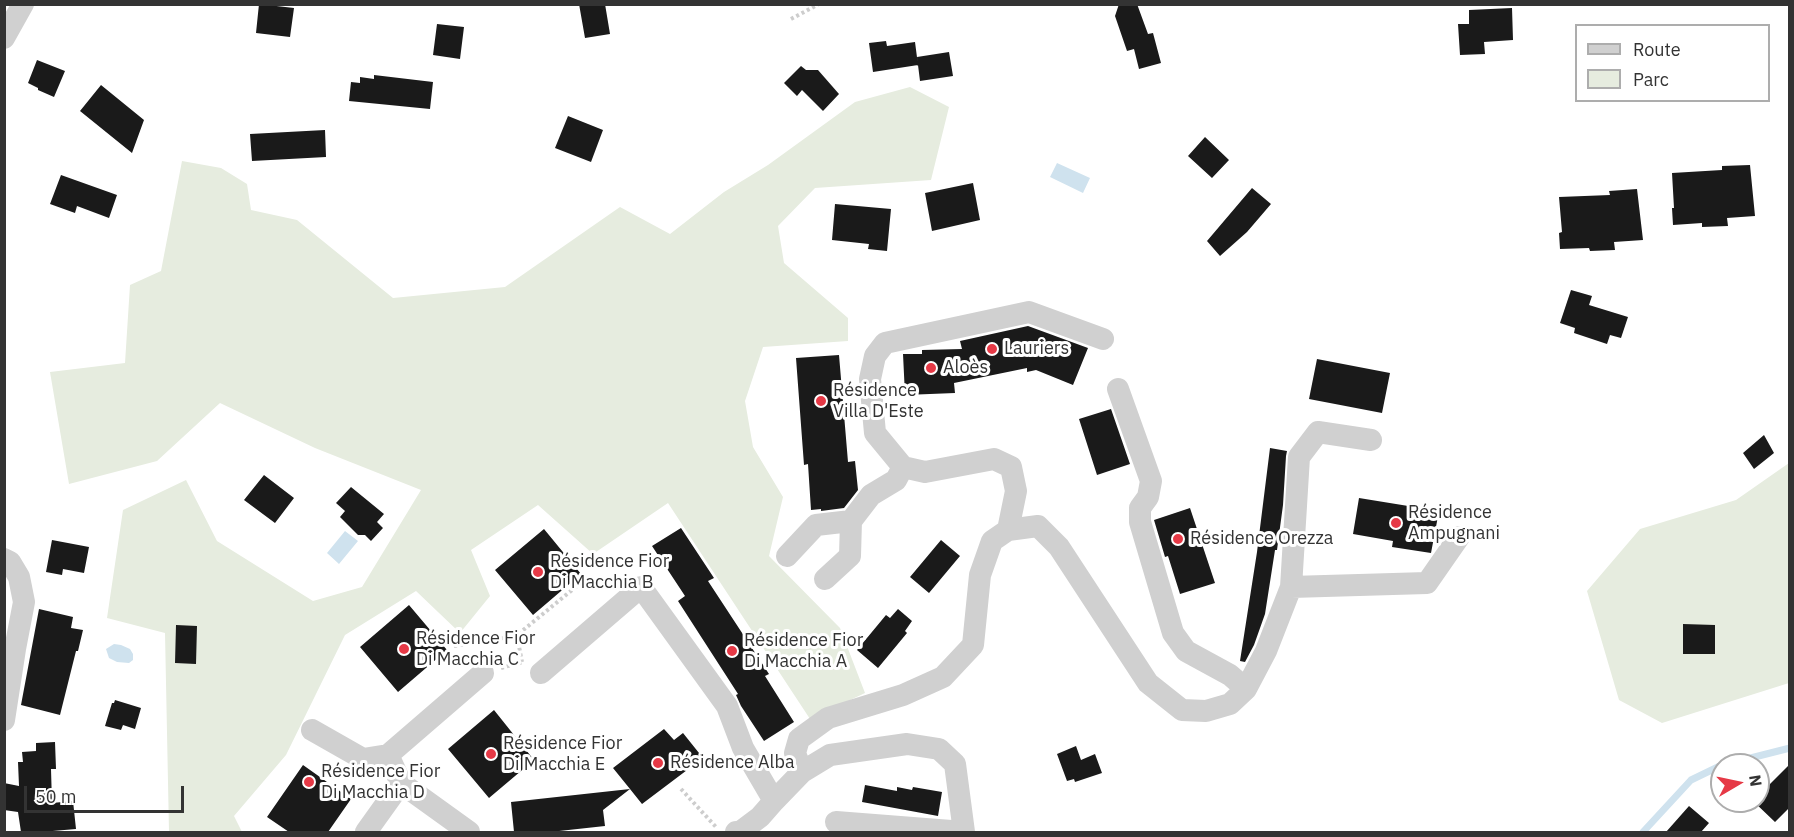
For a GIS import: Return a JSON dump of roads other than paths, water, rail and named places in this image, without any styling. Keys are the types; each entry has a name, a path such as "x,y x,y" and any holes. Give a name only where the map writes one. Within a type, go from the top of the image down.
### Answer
{"street":[{"path":"4,38 23,4"},
{"path":"1008,530 1016,491 1011,467 994,459 925,472 903,467 875,433 870,379 875,356 885,343 1029,312 1103,339"},
{"path":"1118,389 1151,481 1148,497 1140,508 1140,522 1173,633 1186,651 1230,675 1246,689"},
{"path":"802,772 795,753 799,739 828,718 903,695 943,677 973,645 980,574 992,541 1008,530 1038,526 1059,547 1148,683 1182,710 1206,711 1230,704 1246,689 1266,651 1291,587 1299,457 1318,432 1371,440"},
{"path":"825,579 850,556 850,521 871,495 896,480 903,467"},
{"path":"787,556 816,525 850,521"},
{"path":"1291,587 1427,583 1459,537"},
{"path":"4,559 10,562 19,577 24,602 4,720"},
{"path":"532,668 641,587 727,706 743,748 774,801"},
{"path":"312,730 363,759 388,755 483,673"},
{"path":"736,832 740,832 760,818 802,772 830,755 906,744 939,749 955,764 964,832 836,822"},
{"path":"388,755 401,783 469,832"},
{"path":"366,832 401,783"}],"water":[{"path":"1057,163 1090,178 1083,193 1050,177"},
{"path":"345,531 358,541 339,564 327,553"},
{"path":"114,644 130,649 133,660 129,663 117,662 109,658 106,649"}],"waterway":[{"path":"1770,753 1790,748"},
{"path":"1643,832 1691,780 1710,771"}],"place":[{"name":"Lauriers","path":"992,349"},
{"name":"Aloès","path":"931,368"},
{"name":"Résidence Villa D'Este","path":"821,401"},
{"name":"Résidence Ampugnani","path":"1396,523"},
{"name":"Résidence Orezza","path":"1178,539"},
{"name":"Résidence Fior Di Macchia B","path":"538,572"},
{"name":"Résidence Fior Di Macchia C","path":"404,649"},
{"name":"Résidence Fior Di Macchia A","path":"732,651"},
{"name":"Résidence Fior Di Macchia E","path":"491,754"},
{"name":"Résidence Alba","path":"658,763"},
{"name":"Résidence Fior Di Macchia D","path":"309,782"}]}
